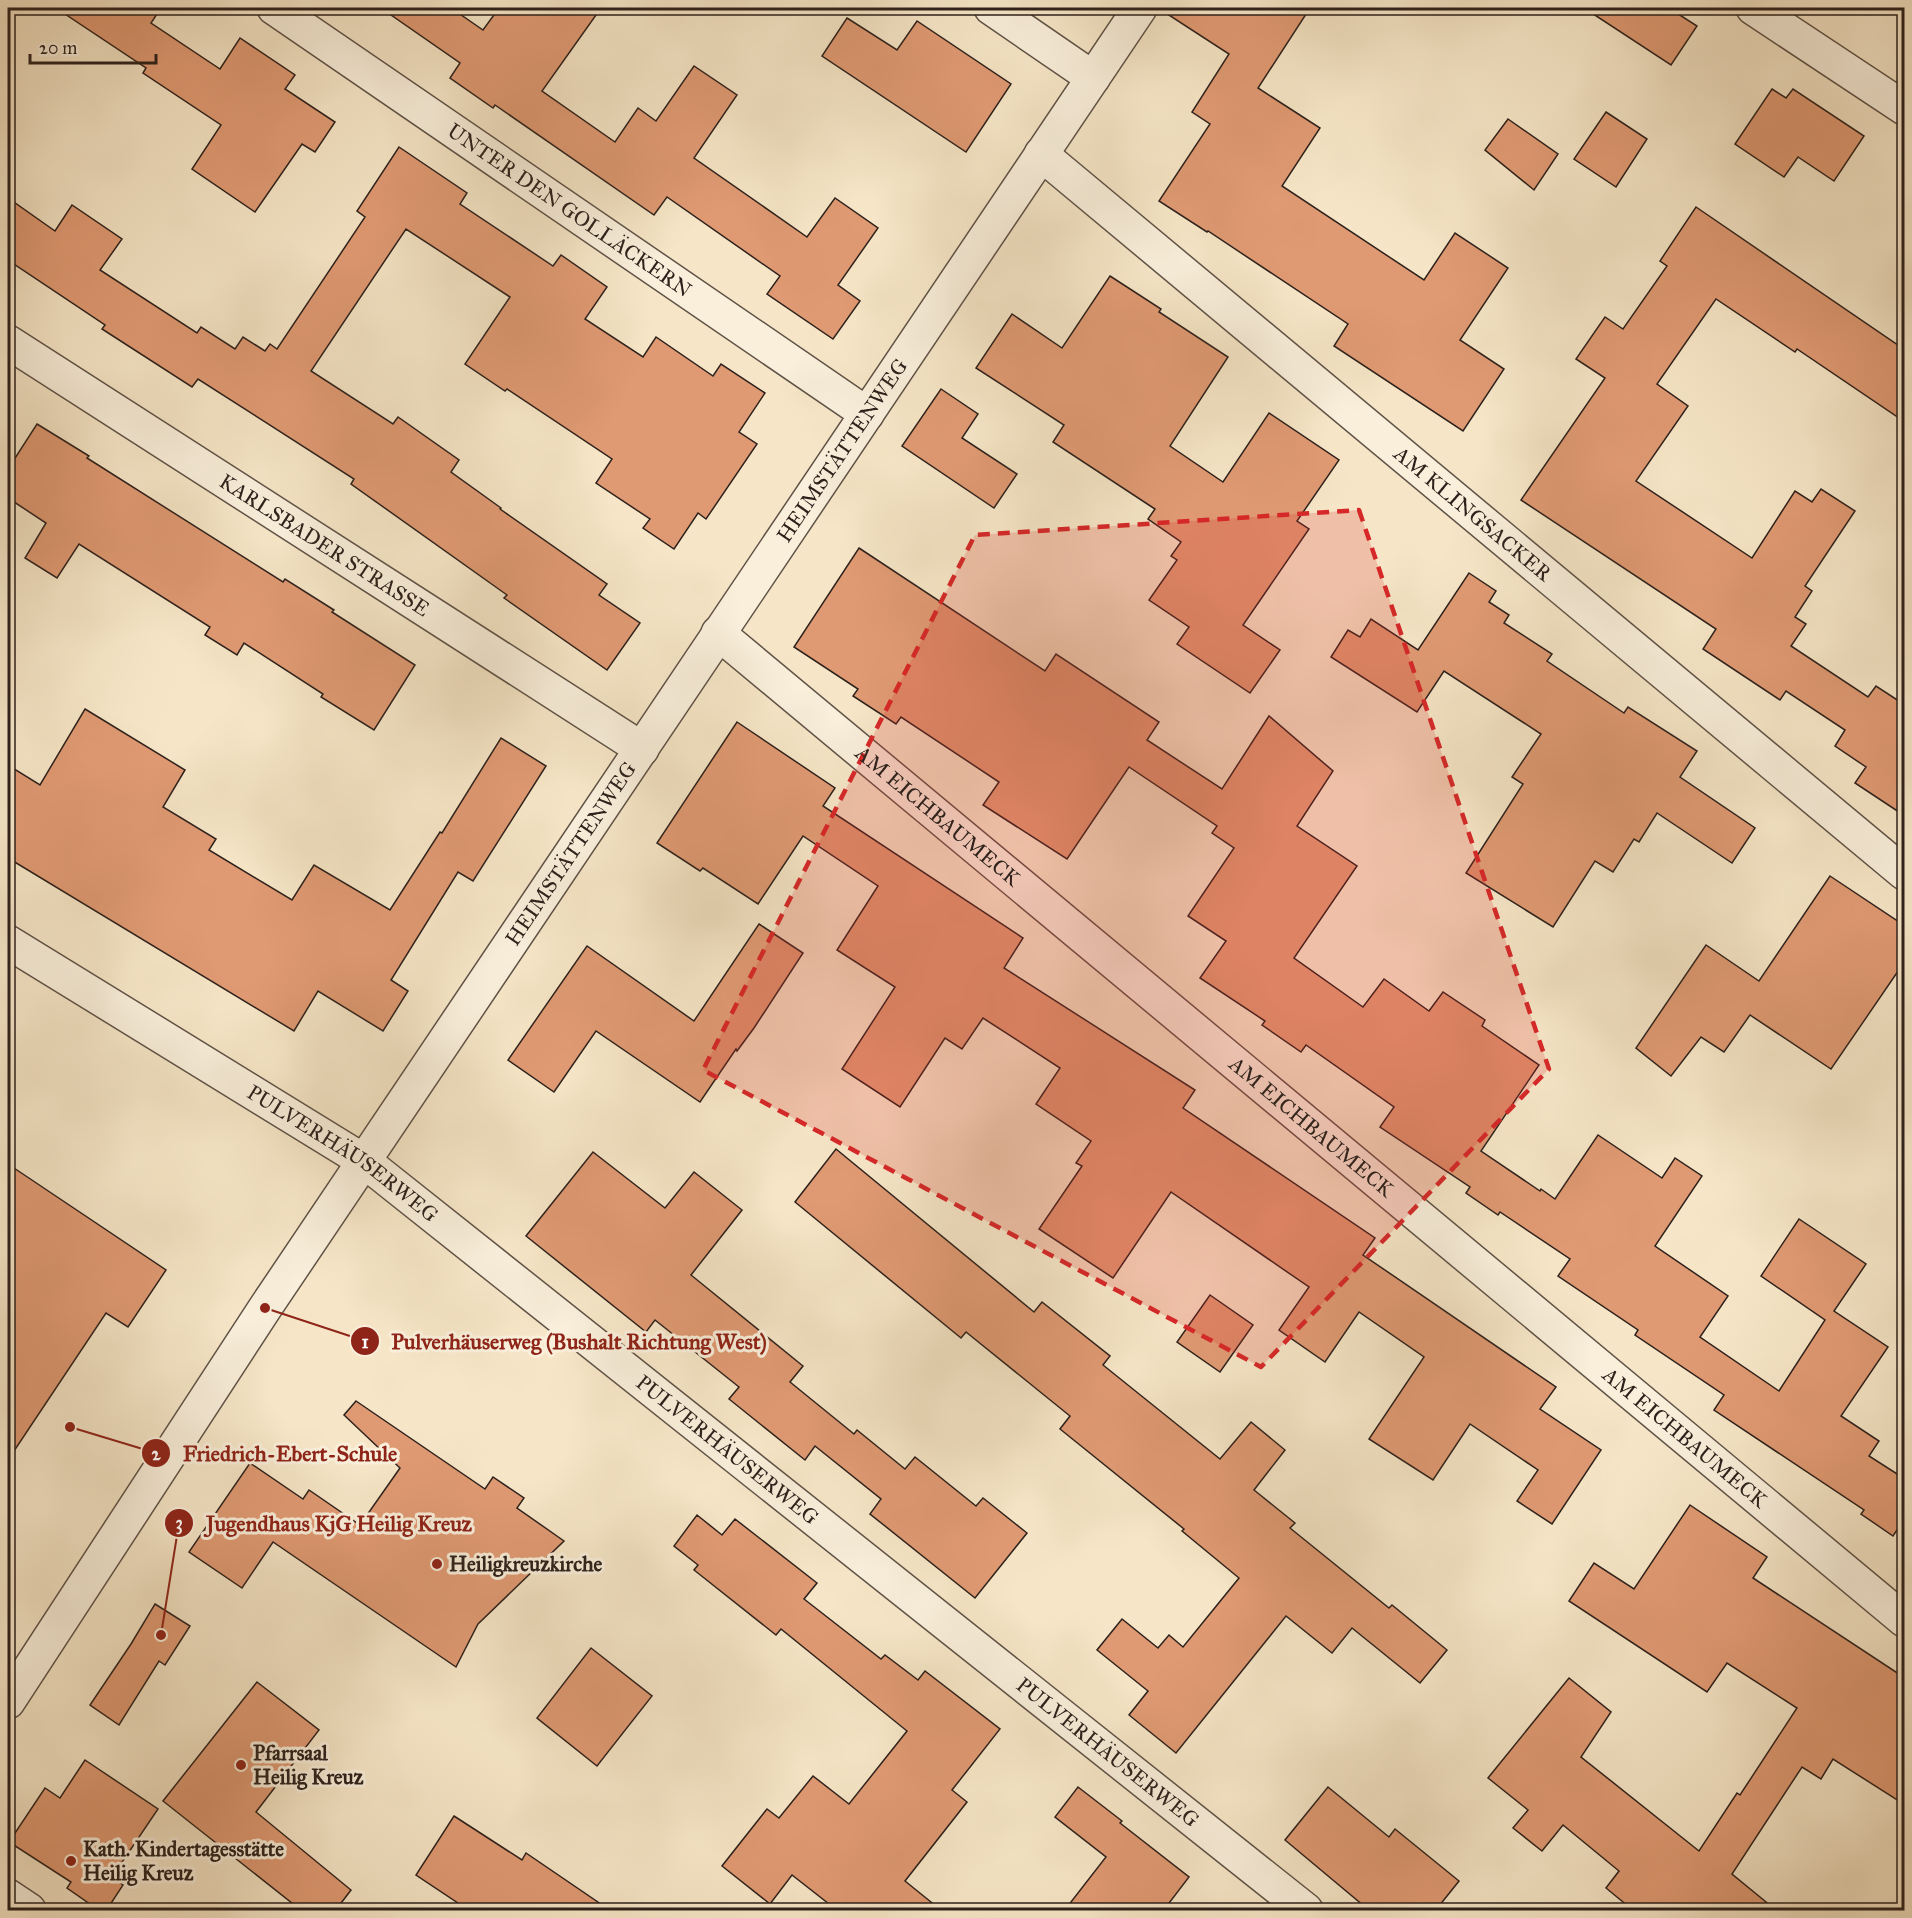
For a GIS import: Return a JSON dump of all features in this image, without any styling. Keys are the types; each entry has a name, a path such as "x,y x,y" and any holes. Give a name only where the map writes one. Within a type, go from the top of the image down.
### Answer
{"street":[{"name":"UNTER DEN GOLLÄCKERN","path":"274,8 867,414"},
{"path":"991,8 1093,78"},
{"name":"HEIMSTÄTTENWEG","path":"8,1702 258,1318 1140,8"},
{"path":"1753,8 1905,108"},
{"name":"AM KLINGSACKER","path":"1041,154 1905,873"},
{"name":"KARLSBADER STRASSE","path":"8,342 642,748"},
{"name":"AM EICHBAUMECK","path":"718,633 1905,1620"},
{"name":"PULVERHÄUSERWEG","path":"8,942 364,1161 1306,1911"},
{"path":"8,1896 29,1911"}],"highlighted area":[{"path":"1359,510 1549,1069 1261,1367 703,1070 975,535"}],"building":[{"path":"56,8 161,8 151,23 220,69 240,38 295,75 285,89 335,122 315,152 302,144 255,212 192,169 221,125 143,73 146,68"},
{"path":"381,8 451,8 483,30 499,8 601,8 542,91 615,142 638,108 656,121 694,66 737,95 694,158 807,237 835,198 878,228 838,285 860,301 833,339 767,294 780,276 667,197 654,215 495,105 493,108 450,78 460,63"},
{"path":"1158,8 1310,8 1258,88 1320,128 1282,186 1424,280 1455,233 1508,268 1460,340 1504,369 1463,431 1334,346 1348,324 1159,201 1210,124 1192,112 1229,54"},
{"path":"1584,8 1669,8 1697,26 1671,65"},
{"path":"847,18 897,50 917,21 1011,84 966,152 822,56"},
{"path":"1772,89 1786,98 1793,89 1864,136 1834,181 1798,157 1784,177 1735,144"},
{"path":"1606,112 1647,139 1616,187 1574,159"},
{"path":"1508,119 1558,154 1534,190 1485,150"},
{"path":"399,147 467,193 460,204 553,266 561,255 607,287 585,319 643,357 656,337 713,376 721,364 765,393 739,432 757,444 706,519 698,513 674,549 643,528 650,519 596,483 612,459 465,364 510,297 406,229 311,371 393,424 398,417 459,460 451,472 607,584 599,595 640,623 607,670 504,598 507,595 351,484 354,479 198,379 192,387 102,329 105,325 8,260 8,198 55,231 72,205 122,239 100,270 197,333 201,327 235,349 243,337 265,351 270,344 277,349 365,217 357,211"},
{"path":"1696,207 1905,350 1905,422 1797,349 1795,352 1716,299 1657,384 1688,406 1636,481 1752,558 1795,491 1812,502 1821,489 1855,511 1805,586 1812,591 1795,617 1806,624 1791,646 1868,697 1876,686 1905,705 1905,816 1855,783 1866,767 1835,746 1845,730 1786,691 1780,700 1703,649 1716,629 1521,500 1605,378 1576,359 1605,317 1623,329 1667,266 1660,261"},
{"path":"1110,276 1161,309 1159,312 1228,357 1170,446 1223,482 1269,413 1339,460 1297,521 1309,529 1243,625 1280,650 1250,693 1177,644 1189,627 1149,600 1177,560 1171,556 1181,542 1148,519 1155,509 1053,442 1064,425 976,368 1012,314 1062,348"},
{"path":"941,389 978,414 962,438 1017,474 994,508 902,446"},
{"path":"37,424 283,582 285,579 334,610 332,612 415,665 374,730 321,697 323,694 244,643 237,655 205,635 210,627 79,544 57,578 25,558 46,523 8,498 8,469"},
{"path":"859,548 1045,671 1056,654 1159,722 1147,740 1222,789 1269,716 1333,771 1297,826 1357,866 1294,958 1363,1007 1384,979 1429,1011 1443,992 1485,1020 1482,1026 1539,1065 1481,1151 1540,1191 1541,1189 1555,1199 1598,1135 1662,1178 1675,1158 1702,1176 1655,1246 1728,1296 1700,1337 1779,1391 1825,1320 1761,1276 1799,1219 1866,1264 1834,1311 1888,1347 1841,1416 1879,1441 1869,1456 1905,1479 1905,1518 1893,1536 1861,1514 1864,1510 1714,1410 1724,1395 1635,1335 1638,1330 1558,1276 1570,1259 1500,1212 1498,1215 1466,1193 1470,1187 1380,1127 1394,1107 1306,1045 1301,1052 1262,1025 1265,1021 1200,978 1226,941 1188,916 1234,848 1212,833 1217,826 1129,767 1067,859 983,805 999,782 901,717 896,724 853,696 858,689 794,647"},
{"path":"1469,573 1496,591 1489,602 1509,615 1504,623 1552,654 1547,661 1624,713 1628,707 1697,751 1680,777 1755,828 1732,863 1657,813 1639,842 1634,839 1613,872 1595,861 1553,927 1466,873 1523,784 1512,777 1541,734 1444,671 1417,712 1331,657 1348,630 1360,637 1371,619 1418,650"},
{"path":"85,709 185,770 163,807 216,839 209,850 292,900 314,865 390,910 440,832 442,833 501,738 546,766 473,881 458,872 391,980 408,991 383,1031 318,991 294,1031 8,858 8,765 40,785"},
{"path":"737,722 835,788 823,806 1023,938 1004,968 1195,1090 1183,1108 1375,1238 1363,1255 1556,1387 1540,1409 1601,1450 1552,1524 1517,1501 1538,1470 1470,1424 1433,1480 1369,1439 1424,1357 1359,1312 1325,1362 1279,1330 1309,1287 1171,1192 1113,1278 1039,1229 1082,1166 1076,1163 1091,1141 1036,1104 1060,1068 983,1018 962,1049 945,1038 900,1107 842,1069 895,987 837,950 878,886 803,836 758,904 703,868 700,871 657,843"},
{"path":"1830,876 1905,926 1905,961 1831,1069 1750,1015 1724,1052 1701,1037 1671,1076 1636,1048 1706,945 1759,981"},
{"path":"759,924 803,953 754,1028 737,1051 736,1049 700,1102 596,1031 554,1092 508,1060 587,946 694,1021"},
{"path":"836,1149 1034,1312 1042,1302 1110,1356 1103,1365 1220,1459 1251,1422 1285,1450 1254,1490 1295,1523 1290,1528 1389,1608 1392,1605 1447,1650 1420,1683 1352,1628 1332,1653 1286,1616 1176,1753 1129,1715 1148,1691 1097,1650 1122,1619 1158,1648 1169,1635 1183,1647 1239,1578 1182,1531 1184,1529 1060,1429 1070,1416 966,1332 961,1338 795,1202"},
{"path":"593,1152 665,1208 694,1172 742,1210 691,1275 803,1366 790,1382 854,1434 857,1430 905,1469 915,1457 976,1506 983,1498 1027,1533 975,1598 870,1514 881,1499 815,1446 805,1460 729,1399 739,1387 655,1320 646,1332 526,1236"},
{"path":"8,1164 166,1270 128,1327 106,1313 8,1460"},
{"path":"1210,1295 1253,1325 1220,1372 1177,1342"},
{"name":"Heiligkreuzkirche","path":"356,1401 485,1489 493,1477 524,1498 517,1508 564,1541 478,1624 456,1667 273,1542 242,1588 189,1552 250,1463 303,1499 309,1490 360,1525 400,1468 344,1415"},
{"path":"1690,1505 1767,1557 1753,1578 1905,1678 1905,1805 1833,1759 1821,1779 1802,1767 1732,1874 1777,1911 1634,1911 1606,1888 1619,1871 1563,1825 1542,1851 1513,1828 1528,1810 1488,1778 1569,1678 1611,1712 1581,1757 1699,1851 1737,1793 1740,1795 1797,1708 1727,1663 1707,1692 1569,1601 1594,1563 1634,1589"},
{"path":"697,1515 722,1535 735,1519 817,1583 804,1599 881,1659 885,1655 918,1680 925,1671 1000,1729 952,1790 967,1802 905,1881 942,1911 838,1911 792,1875 770,1904 722,1866 767,1809 779,1818 813,1776 849,1804 907,1731 781,1629 776,1635 694,1570 698,1565 674,1546"},
{"path":"155,1604 190,1626 165,1665 159,1661 119,1725 90,1705"},
{"path":"591,1648 652,1696 597,1766 537,1718"},
{"name":"Pfarrsaal Heilig Kreuz","path":"257,1682 319,1730 256,1812 351,1890 335,1911 302,1911 163,1801"},
{"name":"Kath. Kindertagesstätte Heilig Kreuz","path":"85,1760 158,1809 112,1877 123,1885 106,1911 100,1911 67,1888 71,1882 9,1842 45,1788 60,1798"},
{"path":"1078,1787 1189,1877 1163,1911 1064,1911 1106,1857 1055,1817"},
{"path":"1328,1787 1389,1837 1395,1829 1459,1881 1435,1911 1370,1911 1285,1840"},
{"path":"454,1816 522,1860 526,1853 611,1911 470,1911 416,1875"}],"place":[{"name":"Pulverhäuserweg (Bushalt Richtung West)","path":"265,1308"},
{"name":"Friedrich-Ebert-Schule","path":"70,1427"},
{"name":"Heiligkreuzkirche","path":"437,1564"},
{"name":"Jugendhaus KjG Heilig Kreuz","path":"161,1635"},
{"name":"Pfarrsaal Heilig Kreuz","path":"241,1765"},
{"name":"Kath. Kindertagesstätte Heilig Kreuz","path":"71,1861"}]}
